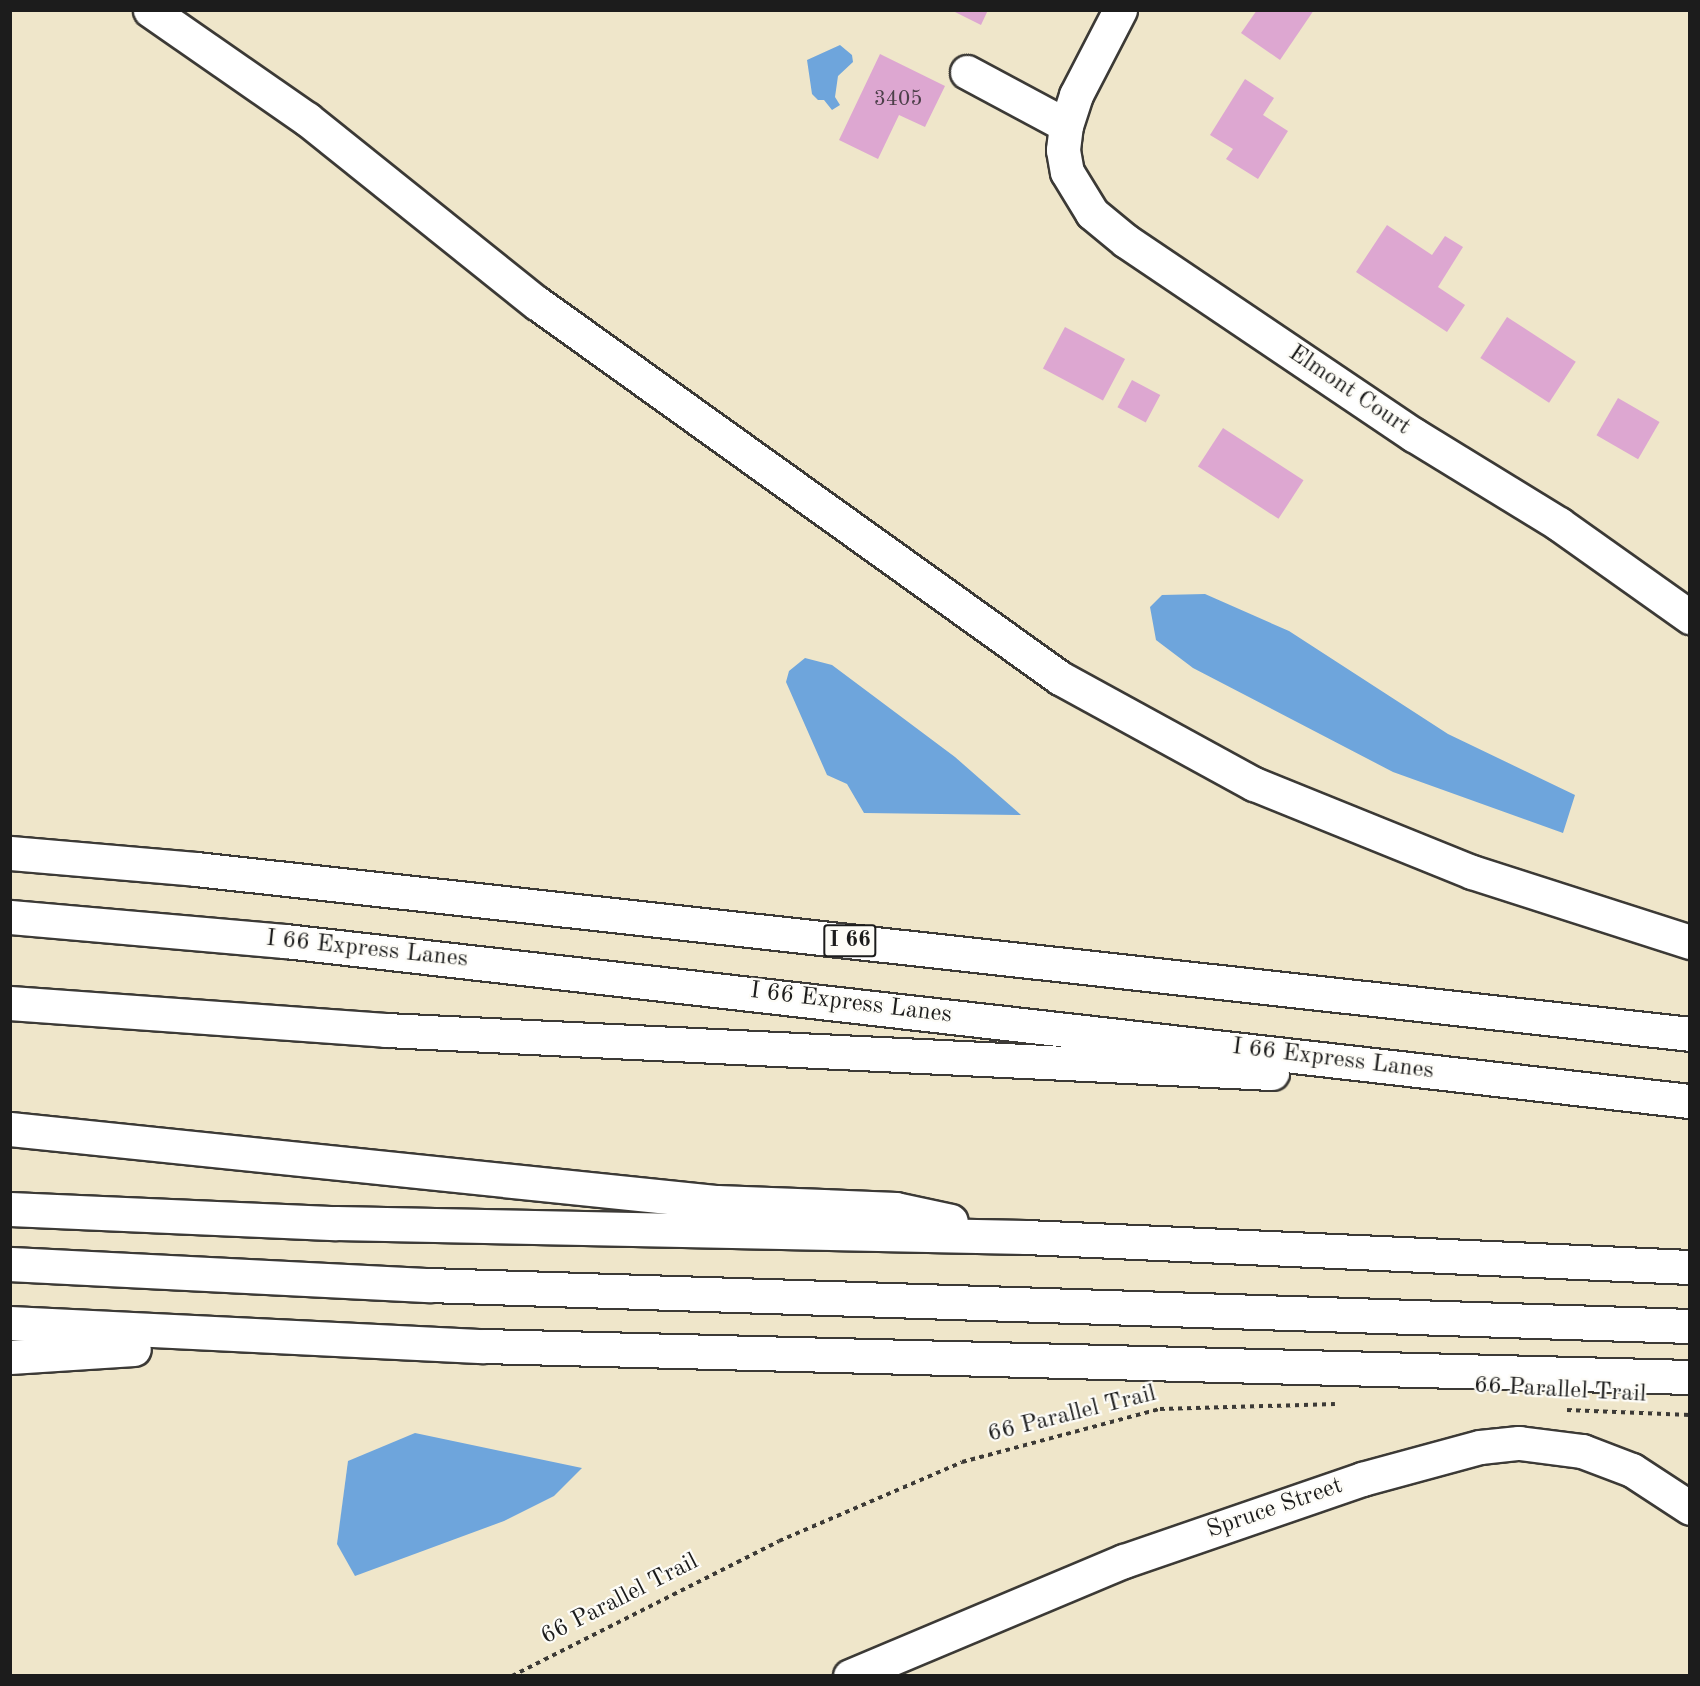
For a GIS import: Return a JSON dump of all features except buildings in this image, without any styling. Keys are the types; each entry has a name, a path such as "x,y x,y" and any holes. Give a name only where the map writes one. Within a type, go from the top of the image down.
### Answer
{"main road":[{"path":"150,10 307,119 537,303 1060,678 1254,784 1472,872 1689,942"},
{"name":"Elmont Court","path":"1120,10 1076,95 1066,125 1064,150 1077,193 1092,213 1126,241 1414,435 1559,525 1689,617"},
{"path":"967,72 1066,125"},
{"name":"I 66","path":"10,854 196,869 1689,1034"},
{"name":"I 66 Express Lanes","path":"10,917 285,941 1689,1101"},
{"path":"10,1003 386,1030 1561,1087"},
{"path":"10,1129 717,1202 896,1209 1026,1237"},
{"path":"10,1209 336,1223 1026,1237 1689,1267"},
{"path":"10,1264 428,1285 1689,1326"},
{"path":"10,1323 483,1346 1689,1377"},
{"path":"10,1357 193,1347 483,1346"},
{"name":"Spruce Street","path":"864,1673 1124,1560 1362,1479 1480,1447 1519,1443 1582,1451 1632,1470 1689,1508"}],"path":[{"name":"66 Parallel Trail","path":"512,1676 778,1540 962,1462 1160,1409 1338,1404"},
{"name":"66 Parallel Trail","path":"1561,1410 1689,1416"}],"water":[{"path":"840,45 852,55 853,62 838,76 835,97 840,105 832,110 824,100 818,100 812,94 807,60"},
{"path":"1205,594 1289,631 1448,734 1575,795 1563,833 1393,772 1193,668 1156,640 1150,607 1162,595"},
{"path":"805,658 832,665 955,757 1021,815 864,813 847,784 827,775 786,682 789,671"},
{"path":"415,1433 582,1468 554,1496 504,1521 355,1576 337,1544 348,1461"}]}
